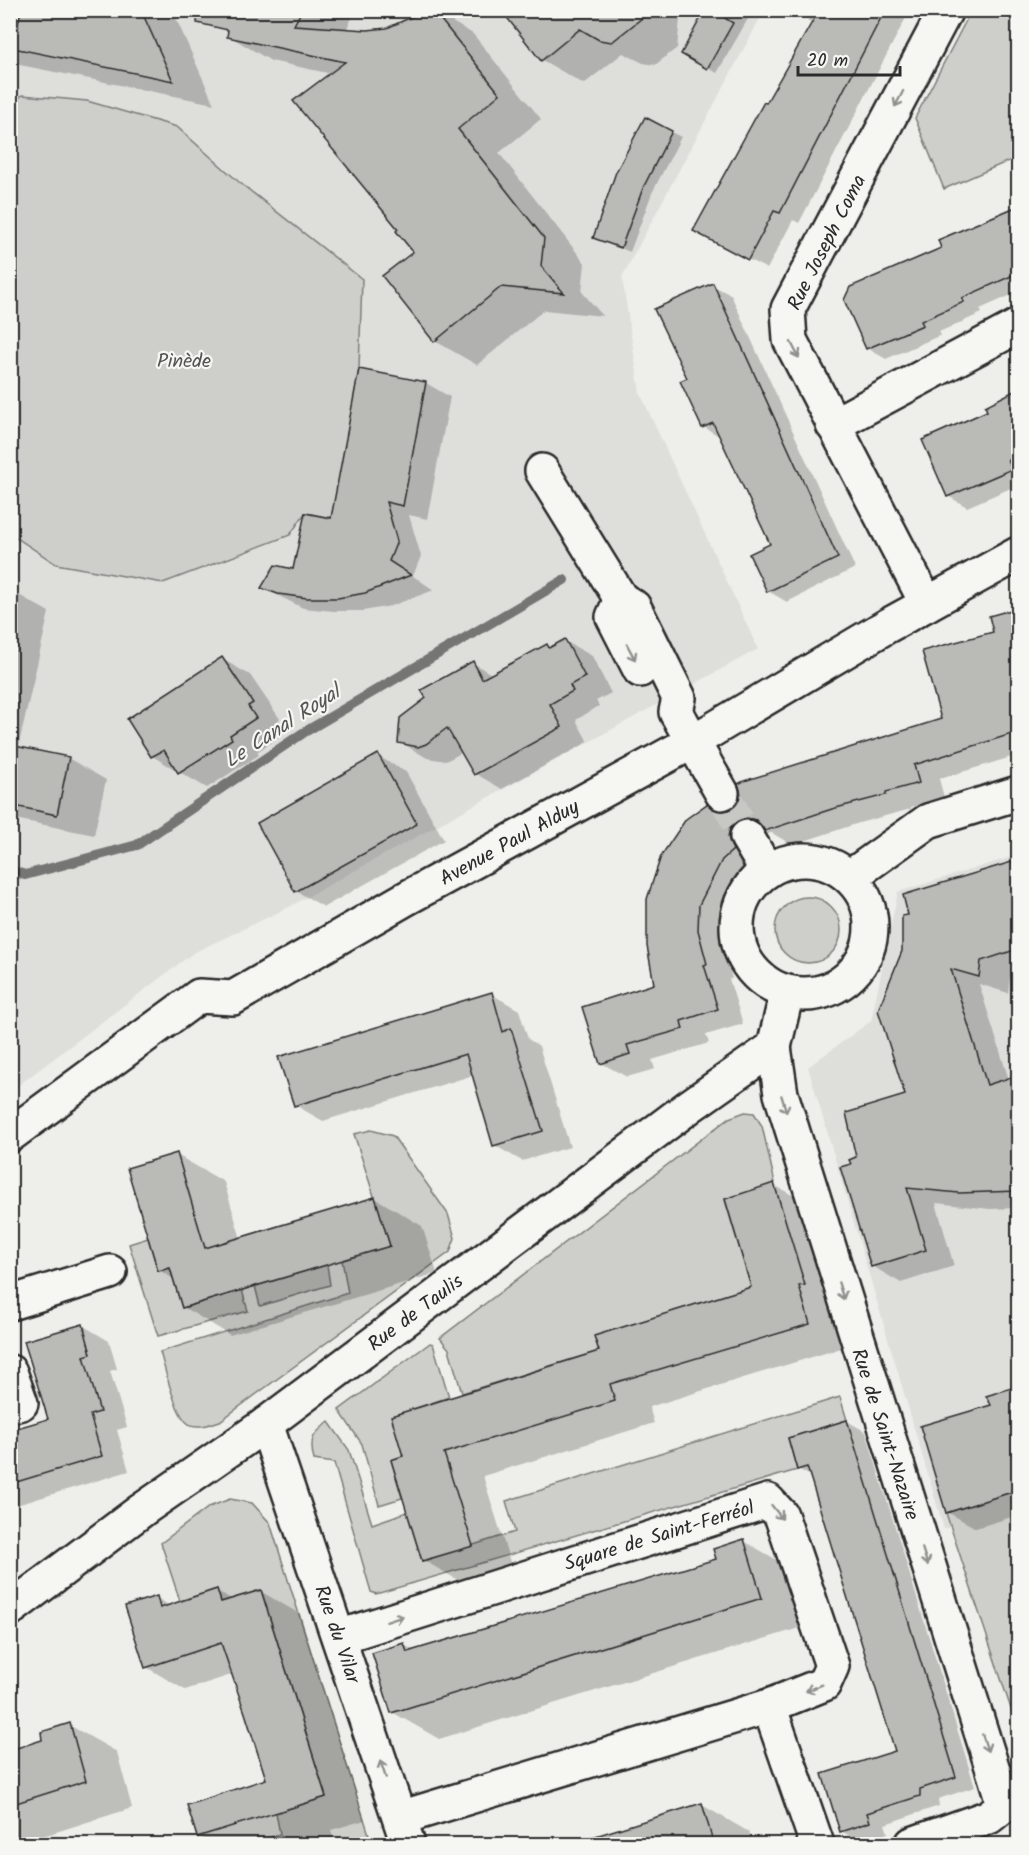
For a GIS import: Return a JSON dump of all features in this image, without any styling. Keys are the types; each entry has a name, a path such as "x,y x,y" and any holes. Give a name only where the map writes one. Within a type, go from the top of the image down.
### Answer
{"street":[{"name":"Rue Joseph Coma","path":"927,604 790,340 788,309 946,10"},
{"path":"833,425 1018,326"},
{"path":"542,471 621,599 634,607 679,698 676,712 722,793"},
{"name":"Avenue Paul Alduy","path":"10,1135 199,996 233,998 405,899 692,742 927,604 1018,554"},
{"path":"850,877 928,821 1018,793"},
{"path":"747,837 766,871"},
{"path":"809,860 830,865 850,877 863,895 870,916 871,939 863,960 850,977 831,989 809,994 787,992 767,983 751,968 741,949 737,927 741,906 751,887 766,871 787,862 809,860"},
{"path":"774,1047 787,992"},
{"name":"Rue de Taulis","path":"10,1609 142,1510 266,1424 690,1106 774,1047"},
{"name":"Rue de Saint-Nazaire","path":"774,1047 781,1094 1011,1803"},
{"path":"10,1303 110,1272"},
{"path":"10,1372 21,1403 10,1406"},
{"name":"Rue du Vilar","path":"266,1424 404,1831"},
{"name":"Square de Saint-Ferréol","path":"339,1637 768,1501 781,1515 832,1666 824,1684 769,1706 404,1831"},
{"path":"769,1706 817,1845"},
{"path":"912,1845 989,1817 1011,1803"}],"shaded area":[{"path":"11,11 764,11 622,277 640,393 758,649 289,907 193,953 11,1091"},
{"path":"1018,855 1018,1505 944,1529 808,1067 871,1021 898,892"}],"green space":[{"path":"971,11 1018,11 1018,157 944,189 915,118"},
{"name":"Pinède","path":"22,95 87,101 177,127 239,182 362,279 359,369 334,519 305,513 290,535 163,583 56,564 11,534 10,107"},
{"path":"808,897 821,900 831,907 838,917 841,930 838,943 831,953 821,960 808,963 795,960 785,953 778,943 775,930 778,917 785,907 795,900"},
{"path":"745,1112 754,1113 762,1126 775,1183 725,1200 751,1287 595,1336 599,1351 462,1393 449,1349 440,1338 729,1118"},
{"path":"371,1130 393,1136 448,1214 455,1238 450,1252 220,1421 202,1426 191,1425 176,1404 160,1352 348,1293 342,1260 390,1246 354,1134"},
{"path":"148,1238 158,1271 170,1268 182,1308 242,1290 248,1311 158,1336 129,1244"},
{"path":"327,1265 330,1285 260,1306 255,1286"},
{"path":"430,1343 433,1344 449,1397 392,1416 403,1456 391,1460 402,1498 379,1505 362,1444 339,1410"},
{"path":"840,1397 847,1420 788,1438 797,1470 376,1594 371,1592 334,1463 314,1460 312,1447 315,1434 329,1422 349,1450 372,1524 407,1512 422,1561 515,1532 506,1501"},
{"path":"1018,1490 1018,1730 946,1513"},
{"path":"230,1499 252,1503 270,1523 372,1844 250,1844 280,1834 276,1813 326,1797 261,1590 221,1602 217,1589 180,1601 161,1543 209,1507"}],"building":[{"path":"21,10 141,10 173,81 13,48"},
{"path":"198,10 302,10 294,25 367,30 387,28 427,10 433,10 500,94 458,129 544,238 541,266 564,293 501,287 434,342 382,276 413,252 396,231 398,229 293,101 345,62 227,37 228,30 197,23"},
{"path":"501,10 652,10 612,42 599,40 580,29 541,61"},
{"path":"705,10 712,10 733,23 707,69 681,54"},
{"path":"819,10 885,10 780,213 774,211 748,260 693,231 764,102 766,103"},
{"path":"645,117 672,131 643,188 621,248 593,238 616,172"},
{"path":"1018,206 1018,273 962,298 964,302 921,321 923,325 866,349 844,300 850,287 941,248 938,240"},
{"path":"713,283 838,558 767,592 749,554 770,544 713,423 702,428 680,381 687,378 654,309"},
{"path":"359,369 426,382 403,506 386,502 397,541 389,561 411,575 365,593 338,598 307,598 278,594 261,588 275,565 293,569 305,513 331,518"},
{"path":"1018,389 1018,455 1008,460 1012,469 947,497 922,440 987,411 985,406"},
{"path":"1018,608 1018,732 914,765 919,783 886,792 886,795 832,809 765,831 756,820 746,818 737,821 730,828 728,837 733,850 722,860 699,905 698,930 707,964 704,965 718,1009 681,1021 683,1029 627,1045 630,1054 600,1064 582,1007 654,984 647,946 647,899 661,856 686,819 707,804 721,812 732,809 741,794 738,784 744,781 941,719 922,651 993,632 989,616"},
{"path":"565,639 585,677 570,685 573,691 550,704 562,727 474,775 447,728 426,744 418,747 398,743 400,718 426,698 421,690 473,661 482,679 547,644 549,648"},
{"path":"222,657 253,703 248,706 256,718 230,735 232,739 178,773 164,750 151,757 127,719"},
{"path":"10,745 69,757 57,815 10,805"},
{"path":"378,754 417,824 295,892 257,823"},
{"path":"1018,860 1018,949 981,961 979,977 951,969 987,1085 1018,1075 1018,1191 959,1193 907,1188 926,1250 871,1267 840,1167 851,1164 849,1160 856,1157 846,1113 905,1095 878,1010 902,951 902,916 908,915 903,895"},
{"path":"492,992 503,1032 511,1028 543,1131 493,1146 466,1054 294,1106 278,1057"},
{"path":"177,1153 205,1248 375,1197 390,1246 182,1308 170,1268 158,1271 127,1168"},
{"path":"774,1183 805,1285 799,1286 810,1324 610,1384 615,1401 444,1453 473,1546 422,1561 391,1460 403,1456 391,1416 599,1351 594,1336 751,1287 725,1199"},
{"path":"83,1324 91,1354 84,1356 100,1412 90,1415 102,1456 10,1484 10,1430 48,1419 24,1341"},
{"path":"1018,1386 1018,1490 946,1513 920,1426 991,1405 986,1396"},
{"path":"847,1420 956,1777 920,1789 920,1796 867,1813 870,1822 840,1832 822,1774 895,1751 807,1467 797,1470 788,1438"},
{"path":"744,1539 762,1598 391,1713 372,1653 404,1643 407,1652 716,1559 713,1549"},
{"path":"217,1589 221,1602 261,1590 326,1797 197,1837 187,1805 266,1779 221,1643 145,1668 125,1606 157,1596 160,1608"},
{"path":"70,1723 86,1781 10,1805 10,1750 42,1740 41,1732"},
{"path":"702,1803 714,1845 590,1845 589,1838"}],"waterway":[{"name":"Le Canal Royal","path":"10,870 25,875 137,845 303,733 564,580"}],"tunnel":[{"path":"722,793 747,837"}]}
